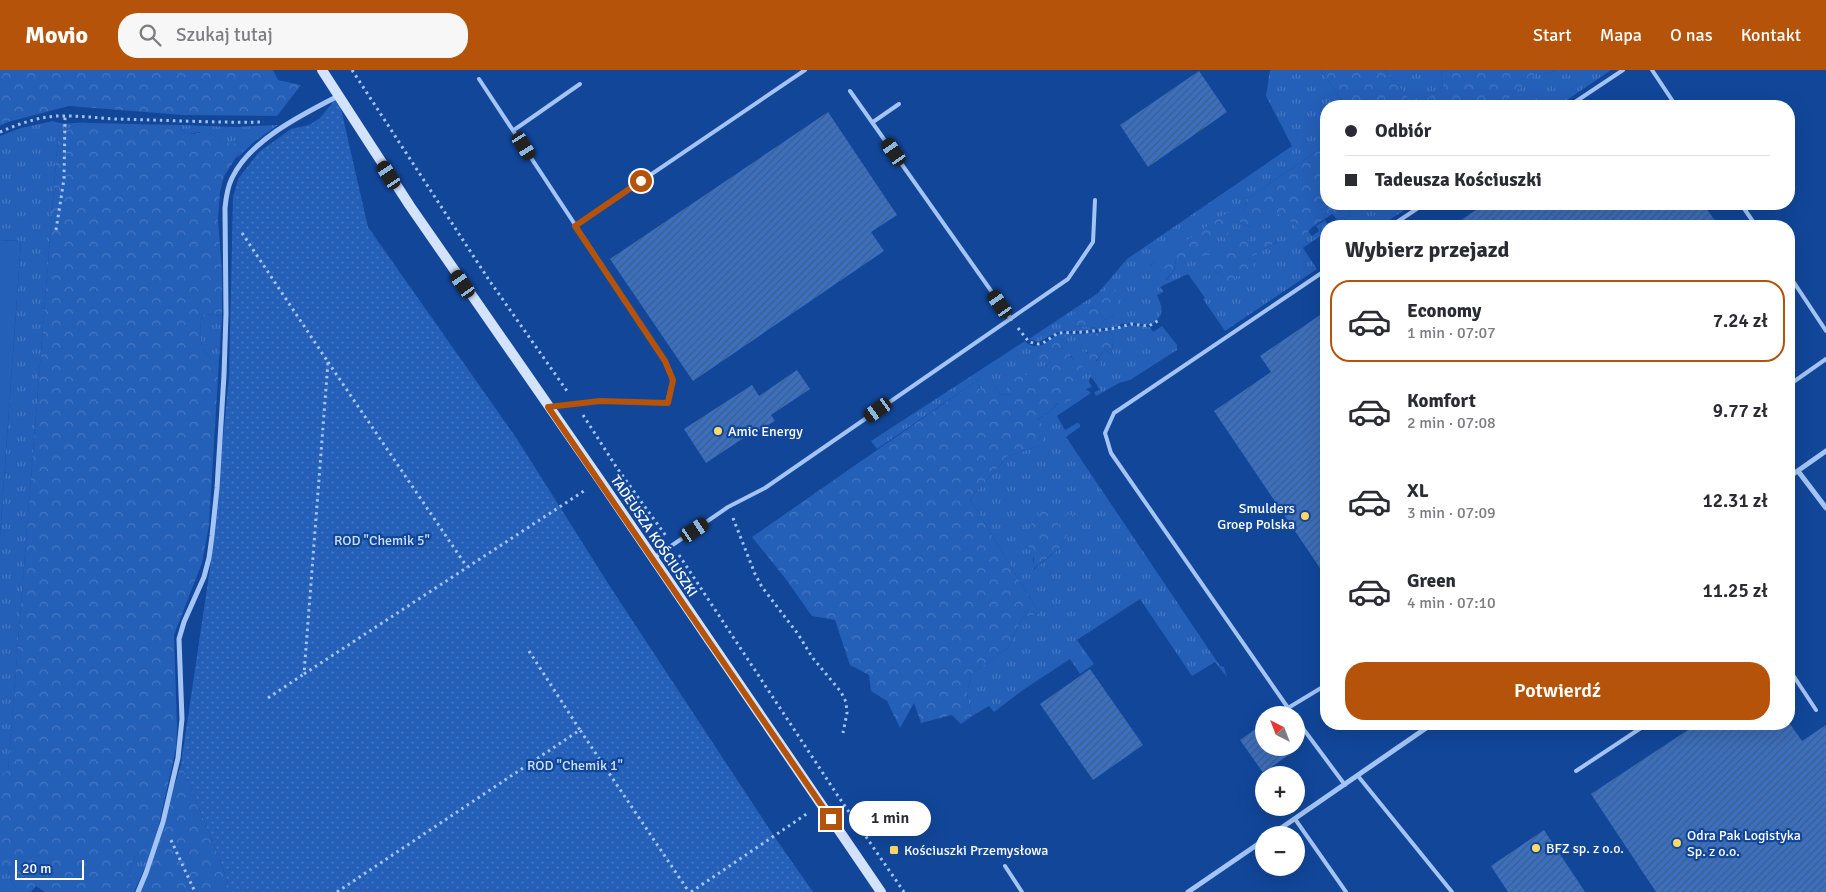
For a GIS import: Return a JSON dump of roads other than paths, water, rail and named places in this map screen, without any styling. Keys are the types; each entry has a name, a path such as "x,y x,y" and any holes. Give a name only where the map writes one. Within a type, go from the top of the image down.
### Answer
{"main road":[{"name":"TADEUSZA KOŚCIUSZKI","path":"322,70 410,206 600,480 880,892"}],"street":[{"path":"138,892 163,822 178,758 182,719 179,638 202,582 209,558 217,488 226,314 225,208 227,192 238,168 260,145 304,114 338,96"},
{"path":"1795,472 1826,451"},
{"path":"1798,470 1826,508"},
{"path":"1284,826 1423,730"},
{"path":"1188,892 1255,846"}],"lane":[{"path":"575,226 805,70"},
{"path":"1578,100 1623,70"},
{"path":"1652,70 1672,100"},
{"path":"479,79 665,361 673,380 668,403 600,401 548,407"},
{"path":"514,130 580,84"},
{"path":"850,91 1011,319"},
{"path":"873,122 899,104"},
{"path":"653,559 728,507 765,488 1068,280 1092,242 1095,200"},
{"path":"1400,220 1415,210"},
{"path":"1287,706 1111,453 1105,433 1114,413 1320,274"},
{"path":"1795,284 1826,331"},
{"path":"1795,381 1826,360"},
{"path":"1795,678 1816,710"},
{"path":"1291,706 1320,689"},
{"path":"1576,771 1638,730"},
{"path":"1305,731 1345,785"},
{"path":"1358,776 1452,892"},
{"path":"1295,819 1346,892"},
{"path":"1005,866 1022,892"}],"place":[{"name":"Amic Energy","path":"718,431"},
{"name":"Smulders Groep Polska","path":"1305,516"},
{"name":"Odra Pak Logistyka Sp. z o.o.","path":"1677,843"},
{"name":"BFZ sp. z o.o.","path":"1536,848"},
{"name":"Kościuszki Przemysłowa","path":"894,850"}],"park label":[{"name":"ROD \"Chemik 5\"","path":"382,540"},
{"name":"ROD \"Chemik 1\"","path":"575,765"}]}
